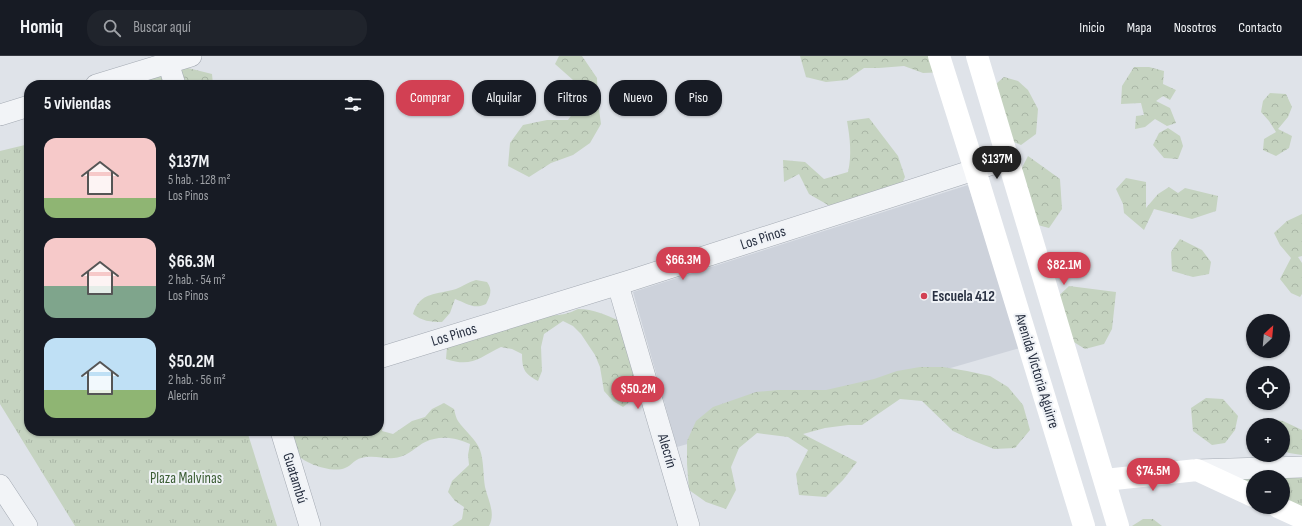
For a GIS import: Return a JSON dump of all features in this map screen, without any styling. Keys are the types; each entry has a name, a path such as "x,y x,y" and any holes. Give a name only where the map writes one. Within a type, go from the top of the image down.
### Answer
{"main road":[{"name":"Avenida Victoria Aguirre","path":"939,56 1084,526"},
{"path":"977,56 1118,526"},
{"path":"1105,480 1197,470 1246,493"},
{"path":"1290,512 1302,518"}],"street":[{"path":"110,80 167,60 191,56"},
{"path":"167,60 173,80"},
{"path":"0,115 24,108"},
{"name":"Los Pinos","path":"384,356 618,285 1008,159"},
{"name":"Alecrín","path":"618,285 689,526"},
{"name":"Guatambú","path":"283,436 310,526"},
{"path":"1197,470 1302,467"},
{"path":"0,485 27,526"}],"shaded area":[{"path":"968,185 1020,348 677,447 633,292"}],"green space":[{"path":"559,56 582,56 597,80 573,80 555,64"},
{"path":"800,56 948,56 947,72 923,73 904,66 864,68 847,80 826,82 806,77"},
{"path":"168,63 212,74 213,80 140,80 146,70"},
{"path":"1134,67 1149,67 1164,71 1163,84 1176,90 1170,100 1163,96 1156,101 1170,108 1176,123 1167,126 1155,119 1145,127 1135,129 1136,116 1144,115 1141,103 1121,104 1122,86"},
{"path":"1004,77 1018,81 1028,90 1038,109 1036,134 1021,145 1001,137 990,89"},
{"path":"1270,93 1286,94 1292,107 1288,117 1278,129 1292,136 1289,148 1276,156 1263,150 1264,139 1276,132 1261,112 1263,101"},
{"path":"571,116 600,116 601,124 590,143 573,155 551,163 529,177 508,166 510,143 523,125 547,120 568,120"},
{"path":"869,118 898,156 905,177 895,199 850,206 828,205 809,194 799,174 784,182 783,160 805,162 824,179 848,172 850,146 847,121"},
{"path":"1168,128 1180,136 1183,146 1178,159 1164,158 1153,145 1159,133"},
{"name":"Plaza Malvinas","path":"24,145 24,436 249,436 277,526 75,526 0,404 0,151"},
{"path":"1028,156 1060,179 1062,209 1049,228 1019,220 1014,183"},
{"path":"1126,178 1146,182 1146,208 1158,194 1169,187 1178,193 1185,188 1218,196 1216,211 1192,219 1154,209 1144,230 1124,213 1123,204 1116,189"},
{"path":"1302,214 1302,256 1298,257 1302,263 1302,294 1300,297 1291,293 1280,279 1291,258 1280,245 1274,233 1287,221"},
{"path":"1180,239 1202,250 1211,262 1209,274 1193,277 1172,271 1171,252"},
{"path":"476,280 487,282 489,285 490,293 486,304 482,306 474,306 455,299 450,313 442,322 426,321 413,314 420,301 430,295 456,289"},
{"path":"1069,286 1116,292 1112,329 1104,344 1085,349 1053,329 1048,306"},
{"path":"578,309 594,311 620,321 636,376 632,400 623,407 613,401 604,391 600,367 595,355 581,334 573,326 563,321 544,334 541,347 542,371 538,381 525,371 522,354 512,349 501,347 481,358 469,362 446,359 447,347 543,315 561,315"},
{"path":"920,367 943,367 990,376 1008,387 1023,405 1030,430 1015,448 994,449 953,431 922,401 900,399 862,425 825,428 803,434 857,462 843,480 826,497 799,495 796,474 808,450 788,437 757,433 739,448 731,467 736,490 726,509 706,502 689,490 687,441 696,421 713,407 756,392 778,390 826,390 874,379 897,371"},
{"path":"1206,398 1223,399 1238,416 1235,430 1225,443 1212,445 1193,431 1191,408"},
{"path":"444,403 454,409 458,421 480,450 485,487 492,511 489,526 452,526 462,519 464,507 455,501 448,492 452,481 469,465 468,455 470,444 466,442 448,438 434,439 400,457 362,458 356,460 348,467 339,469 316,466 301,458 293,449 293,436 384,436 384,432 393,434 412,421 425,417 432,409"},
{"path":"1290,424 1302,430 1302,455 1290,453"},
{"path":"1302,467 1302,518 1290,511 1290,470 1246,470 1246,493 1197,470"},
{"path":"1143,519 1153,519 1162,526 1132,526"}],"place":[{"name":"Escuela 412","path":"924,296"}]}
